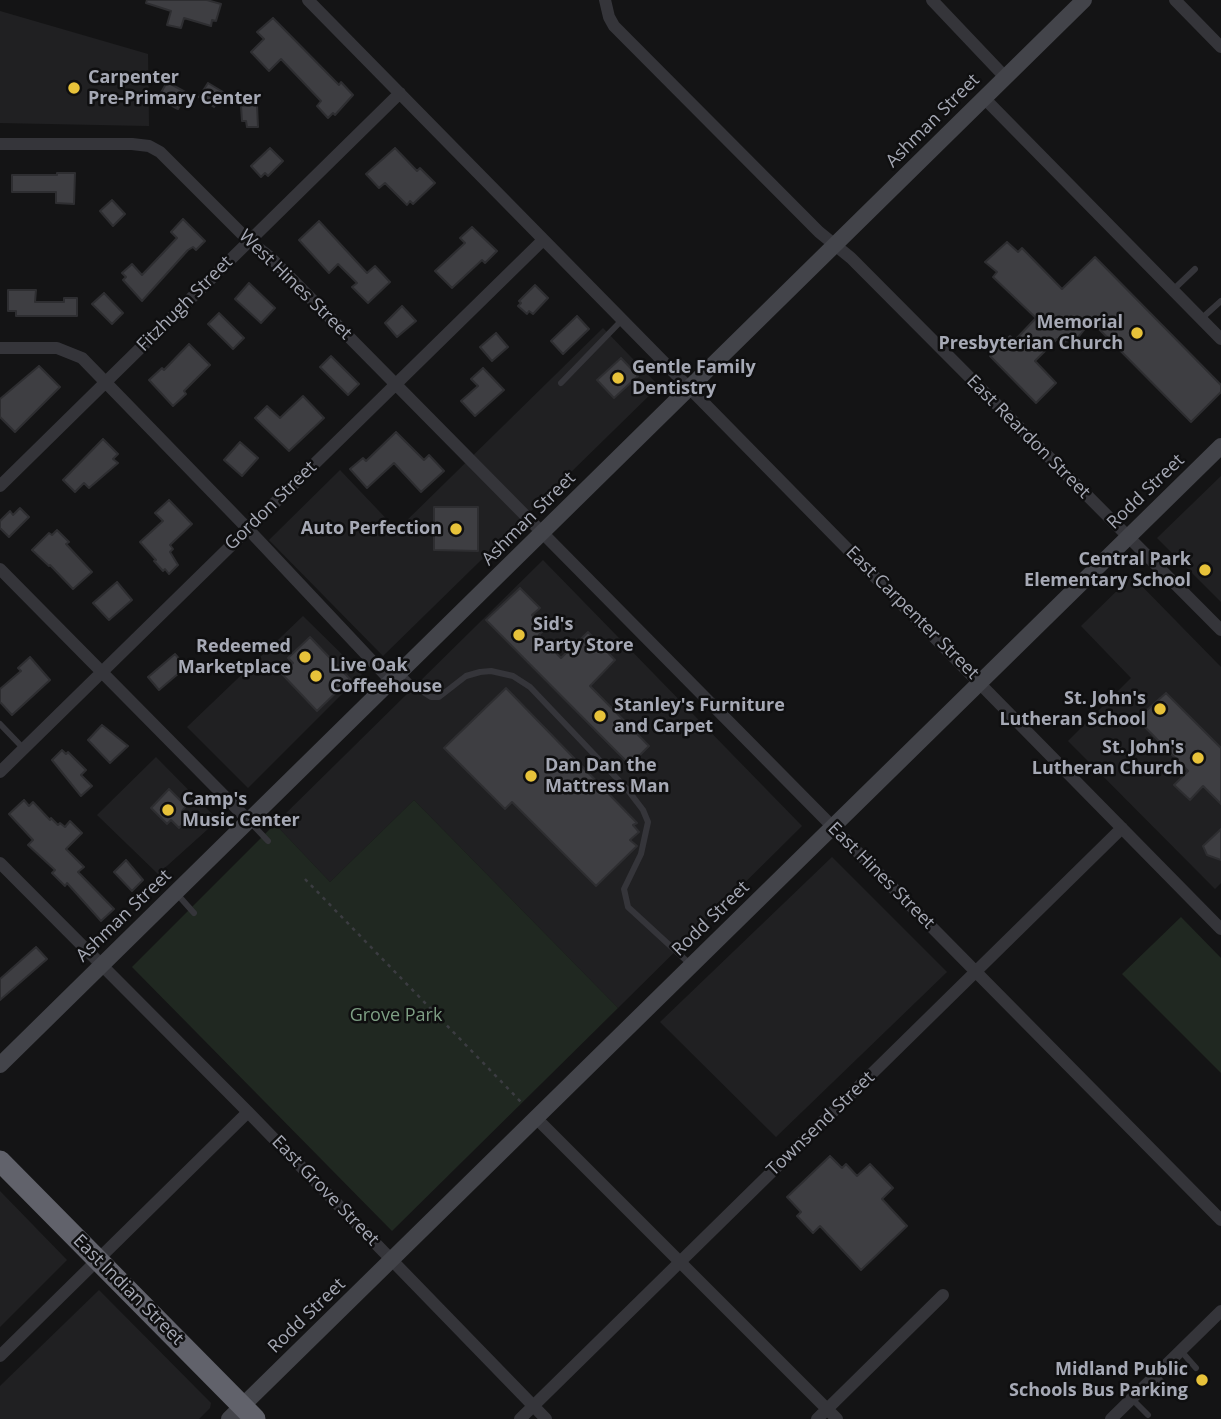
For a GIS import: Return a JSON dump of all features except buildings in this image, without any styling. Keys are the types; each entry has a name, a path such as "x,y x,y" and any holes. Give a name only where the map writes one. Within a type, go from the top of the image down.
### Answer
{"highway":[{"name":"East Indian Street","path":"0,1161 99,1261 242,1415"}],"street":[{"name":"East Carpenter Street","path":"308,0 1221,929"},
{"name":"East Reardon Street","path":"605,0 614,26 819,232 851,258 1221,630"},
{"path":"932,0 1005,77"},
{"name":"Ashman Street","path":"0,1065 1084,0"},
{"path":"1175,0 1221,47"},
{"name":"Fitzhugh Street","path":"0,485 400,93"},
{"path":"984,99 1221,339"},
{"name":"West Hines Street","path":"0,144 149,146 170,161 248,241 270,257 542,533"},
{"name":"Gordon Street","path":"0,772 543,240"},
{"path":"0,348 50,348 82,358 396,676"},
{"name":"Rodd Street","path":"242,1415 391,1260 1221,446"},
{"name":"East Hines Street","path":"542,533 1221,1220"},
{"path":"0,569 248,821"},
{"name":"Townsend Street","path":"520,1419 1122,828"},
{"name":"East Grove Street","path":"0,863 248,1112 546,1419"},
{"path":"0,1356 248,1112"},
{"path":"536,1118 837,1419"},
{"path":"817,1419 943,1295"},
{"path":"1114,1418 1131,1398 1218,1320"}],"lane":[{"path":"1173,290 1195,269"},
{"path":"1202,319 1221,302"},
{"path":"561,383 622,320"},
{"path":"396,676 431,697 439,697 466,676 480,672 491,671 513,676 530,687 627,789 643,810 648,822 641,855 624,889 628,907 691,965"},
{"path":"0,724 24,749"},
{"path":"248,821 268,841"},
{"path":"176,892 194,913"},
{"path":"1181,1351 1196,1368"},
{"path":"1156,1375 1172,1392"},
{"path":"1131,1398 1148,1415"}],"path":[{"path":"304,879 523,1104"}],"shaded area":[{"name":"Carpenter Pre-Primary Center","path":"0,11 148,54 149,126 0,123"},
{"path":"603,328 659,386 383,656 269,540 340,470 397,530"},
{"name":"Central Park Elementary School","path":"1221,476 1221,602 1157,538"},
{"path":"543,560 802,826 618,1008 414,800 330,882 275,824"},
{"name":"St. John's Lutheran School","path":"1132,576 1221,667 1221,883 1215,889 1068,741 1131,678 1081,626"},
{"path":"303,616 362,674 248,788 187,727"},
{"path":"156,757 218,820 158,874 97,815"},
{"path":"832,857 947,972 776,1137 660,1022"},
{"path":"0,1191 67,1260 0,1327"},
{"path":"99,1290 211,1403 210,1408 199,1419 0,1419 0,1386"}],"green space":[{"name":"Grove Park","path":"414,800 618,1008 392,1231 132,967 275,824 330,882"},
{"path":"1181,917 1221,958 1221,1073 1122,974"}],"place":[{"name":"Carpenter Pre-Primary Center","path":"74,88"},
{"name":"Memorial Presbyterian Church","path":"1137,333"},
{"name":"Gentle Family Dentistry","path":"618,378"},
{"name":"Auto Perfection","path":"456,529"},
{"name":"Central Park Elementary School","path":"1205,570"},
{"name":"Sid's Party Store","path":"519,635"},
{"name":"Redeemed Marketplace","path":"305,657"},
{"name":"Live Oak Coffeehouse","path":"316,676"},
{"name":"St. John's Lutheran School","path":"1160,709"},
{"name":"Stanley's Furniture and Carpet","path":"600,716"},
{"name":"St. John's Lutheran Church","path":"1198,758"},
{"name":"Dan Dan the Mattress Man","path":"531,776"},
{"name":"Camp's Music Center","path":"168,810"},
{"name":"Midland Public Schools Bus Parking","path":"1202,1380"}]}
